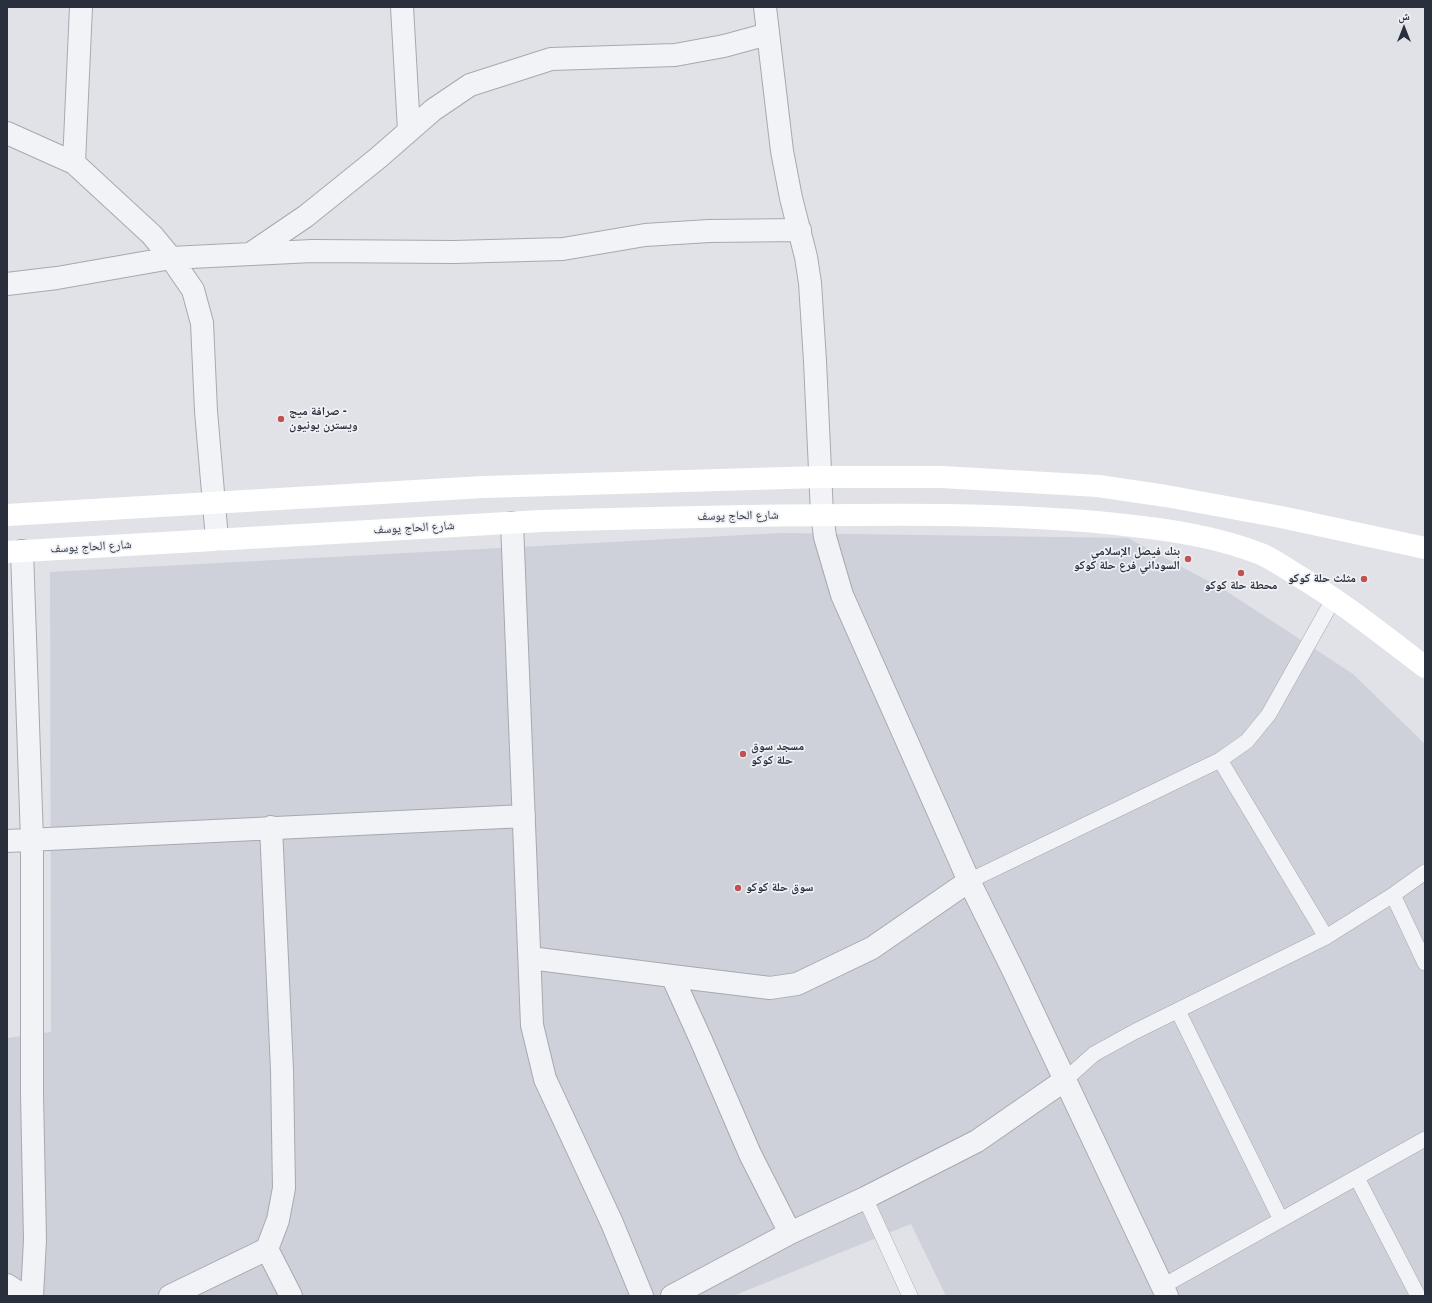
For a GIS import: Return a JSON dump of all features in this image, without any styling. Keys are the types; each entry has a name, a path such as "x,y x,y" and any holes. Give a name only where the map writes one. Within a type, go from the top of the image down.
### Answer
{"main road":[{"path":"7,514 214,502 242,502 483,487 820,477 942,477 1098,486 1166,496 1281,517 1425,548"},
{"name":"شارع الحاج يوسف","path":"15,552 512,522 623,518 822,514 1021,516 1091,521 1171,530 1213,538 1263,555 1334,598 1425,667"}],"street":[{"path":"74,163 82,7"},
{"path":"402,7 409,130"},
{"path":"765,7 782,150 810,283 824,537 842,595 969,881 1066,1080 1165,1291"},
{"path":"250,254 306,216 378,158 433,110 470,85 551,59 675,55 724,46 768,34"},
{"path":"7,133 74,163 152,235 172,258 193,290 202,323 206,411 217,539"},
{"path":"7,284 57,278 172,258 312,251 454,252 564,249 645,235 800,230"},
{"path":"512,522 532,1025 545,1080 612,1222 642,1296"},
{"path":"15,552 32,840 32,1094 35,1240 32,1296"},
{"path":"7,841 271,827 524,816"},
{"path":"170,1296 267,1249 278,1220 284,1188 282,1070 271,827"},
{"path":"530,958 770,988 797,984 872,948 969,881"},
{"path":"672,976 750,1154 790,1233"},
{"path":"672,1296 790,1233 865,1198 978,1141 1066,1080"},
{"path":"267,1249 291,1296"},
{"path":"7,1285 24,1296"}],"lane":[{"path":"969,881 1220,760 1247,741 1269,714 1334,598"},
{"path":"1220,760 1326,937"},
{"path":"1066,1080 1094,1054 1134,1032 1326,937 1393,896 1425,872"},
{"path":"1393,896 1425,963"},
{"path":"1178,1011 1281,1220"},
{"path":"1165,1291 1281,1220 1425,1139"},
{"path":"1357,1178 1418,1296"},
{"path":"865,1198 910,1296"}],"shaded area":[{"name":"سوق حلة كوكو","path":"781,533 1128,538 1223,589 1353,674 1425,744 1425,1296 946,1296 911,1224 733,1296 7,1296 7,1038 51,1032 50,572"}],"place":[{"name":"صرافة ميج - ويسترن يونيون","path":"281,419"},
{"name":"بنك فيصل الإسلامي السوداني فرع حلة كوكو","path":"1188,559"},
{"name":"محطة حلة كوكو","path":"1241,573"},
{"name":"مثلث حلة كوكو","path":"1364,579"},
{"name":"مسجد سوق حلة كوكو","path":"743,754"},
{"name":"سوق حلة كوكو","path":"738,888"}]}
